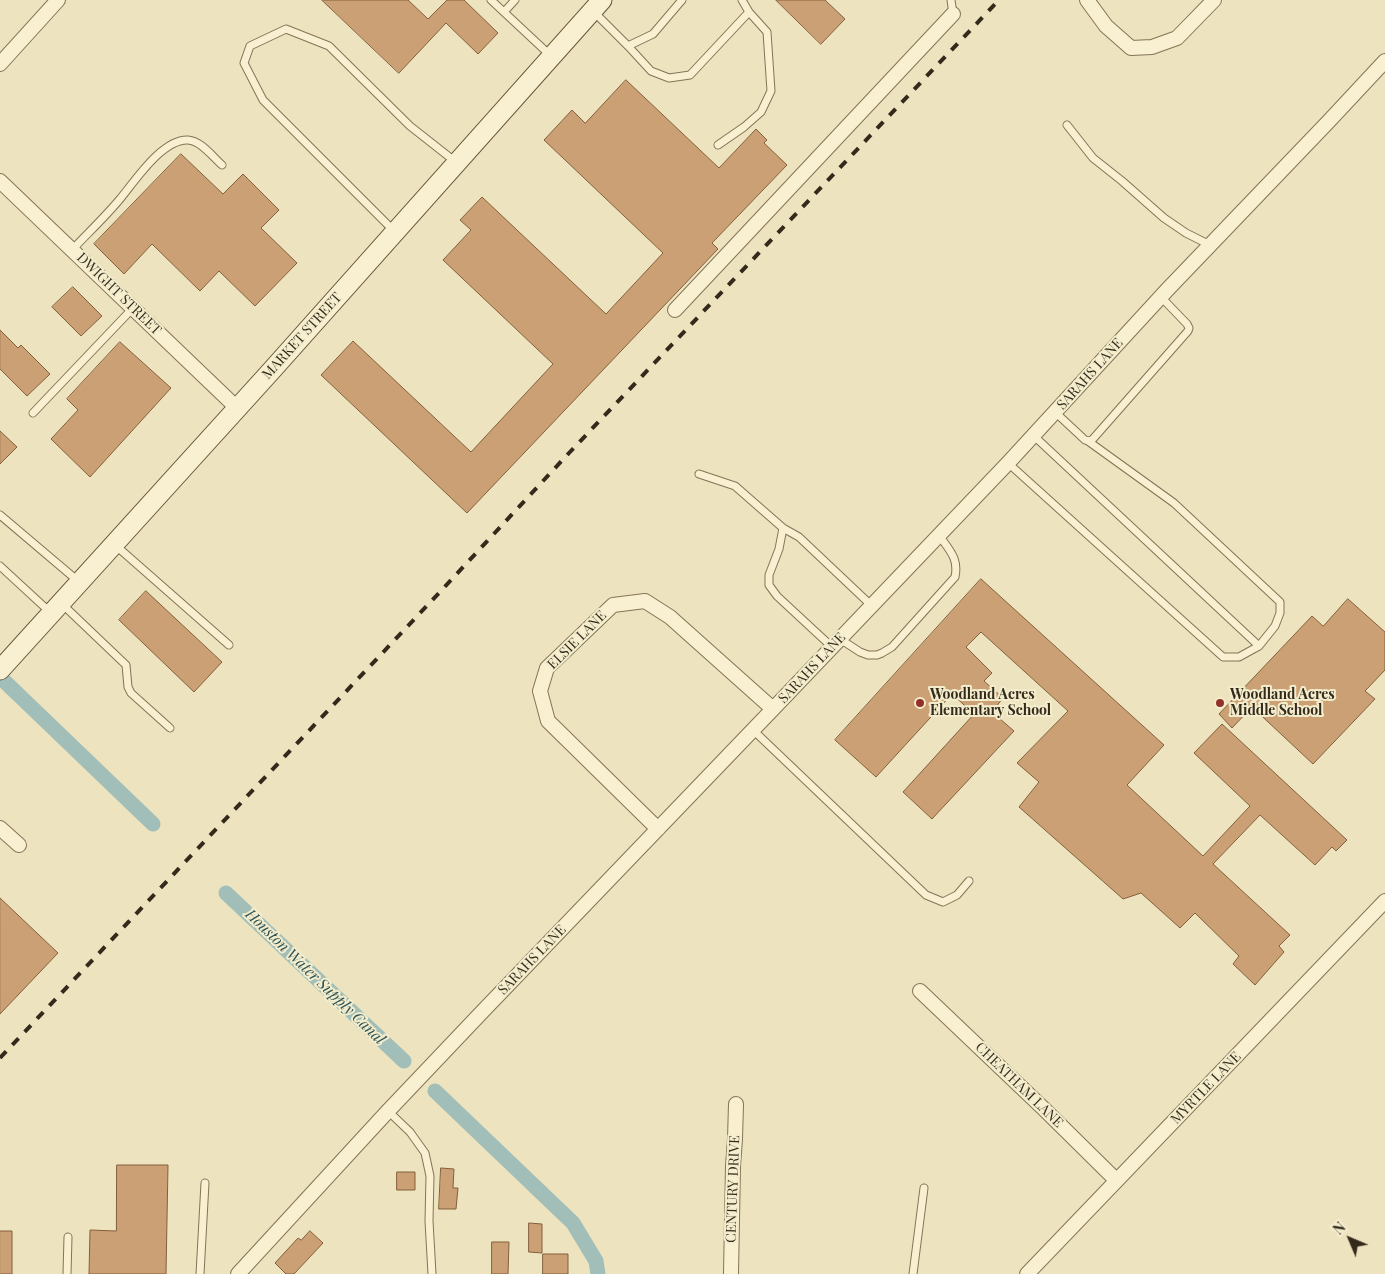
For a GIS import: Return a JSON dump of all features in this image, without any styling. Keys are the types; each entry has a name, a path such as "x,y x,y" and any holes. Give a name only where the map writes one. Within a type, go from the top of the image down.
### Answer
{"main road":[{"name":"MARKET STREET","path":"0,670 598,5"}],"street":[{"path":"0,64 58,0"},
{"path":"1087,0 1106,26 1131,48 1152,47 1177,38 1214,0"},
{"path":"675,310 952,7"},
{"name":"SARAHS LANE","path":"238,1274 388,1111 1034,436 1161,297 1385,61"},
{"name":"DWIGHT STREET","path":"0,181 237,408"},
{"name":"ELSIE LANE","path":"658,829 548,722 540,691 547,668 612,605 646,601 670,618 773,709"},
{"path":"0,828 19,845"},
{"name":"MYRTLE LANE","path":"1027,1274 1385,901"},
{"name":"CHEATHAM LANE","path":"920,991 1116,1180"},
{"name":"CENTURY DRIVE","path":"731,1274 736,1104"}],"lane":[{"path":"491,0 552,57"},
{"path":"504,12 514,0"},
{"path":"628,46 653,34 682,0"},
{"path":"718,145 744,127 761,112 771,91 767,32 749,12 742,0"},
{"path":"598,5 628,46 651,71 669,78 690,76 749,12"},
{"path":"395,232 264,100 244,63 250,46 286,29 329,46 410,126 457,163"},
{"path":"1066,125 1093,158 1164,218 1186,233 1210,245"},
{"path":"72,250 120,199 141,172 158,155 174,143 186,140 195,142 222,165"},
{"path":"1088,441 1092,440 1188,331 1187,324 1161,297"},
{"path":"33,413 133,308"},
{"path":"1008,463 1223,657 1239,657 1259,646 1275,626 1280,613 1280,602 1174,503 1085,440 1055,412"},
{"path":"1034,436 1259,646"},
{"path":"699,474 735,486 784,528 799,537 872,606"},
{"path":"0,515 79,582"},
{"path":"784,528 779,549 769,575 769,585 777,596 836,643 868,655 877,655 892,647 955,577 957,568 954,556 939,535"},
{"path":"114,544 229,645"},
{"path":"0,566 56,608 126,665 128,687 131,693 170,728"},
{"path":"753,730 926,895 943,902 957,895 969,881"},
{"path":"388,1111 410,1132 425,1153 430,1176 429,1221 432,1274"},
{"path":"200,1274 205,1183"},
{"path":"914,1274 924,1188"},
{"path":"67,1274 68,1236"}],"building":[{"path":"322,0 408,0 428,19 447,0 464,0 498,33 478,54 446,23 399,73"},
{"path":"776,0 825,0 845,19 821,44"},
{"path":"626,80 719,168 756,129 767,140 764,143 787,165 712,243 718,249 467,513 321,375 353,341 471,452 553,364 443,260 471,230 460,220 482,197 606,314 663,253 544,140 572,110 585,123"},
{"path":"181,154 223,194 243,174 279,210 261,228 297,263 255,306 219,271 200,291 152,244 124,274 94,244"},
{"path":"73,287 102,316 81,336 52,307"},
{"path":"0,330 18,348 21,345 50,374 27,396 0,369"},
{"path":"120,342 171,388 90,477 51,439 78,410 67,399"},
{"path":"0,431 17,447 0,464"},
{"path":"981,579 1164,745 1127,785 1203,856 1250,806 1194,753 1222,724 1347,840 1336,851 1332,847 1315,865 1260,815 1213,864 1290,935 1279,946 1284,952 1255,985 1233,964 1239,956 1195,913 1180,928 1141,893 1123,899 1019,807 1039,782 1017,763 1068,711 981,632 966,647 992,673 984,681 1003,698 992,712 1014,731 932,819 903,792 974,714 952,694 876,777 835,740"},
{"path":"146,591 222,662 194,692 119,620"},
{"path":"1348,599 1385,632 1385,670 1365,691 1375,699 1313,764 1252,707 1232,728 1219,714 1312,616 1323,626"},
{"path":"0,898 58,953 0,1014"},
{"path":"117,1165 168,1165 166,1274 89,1274 90,1230 116,1231"},
{"path":"441,1168 454,1169 453,1188 458,1188 456,1209 439,1209"},
{"path":"397,1172 415,1172 415,1190 397,1190"},
{"path":"529,1223 542,1224 542,1253 529,1252"},
{"path":"0,1231 12,1231 12,1274 0,1274"},
{"path":"310,1231 323,1243 294,1274 286,1274 275,1263 298,1238 301,1240"},
{"path":"492,1242 509,1242 508,1274 492,1274"},
{"path":"543,1254 568,1254 568,1274 543,1274"}],"waterway":[{"name":"Houston Water Supply Canal","path":"0,677 153,824"},
{"name":"Houston Water Supply Canal","path":"226,893 404,1061"},
{"name":"Houston Water Supply Canal","path":"435,1091 573,1223 596,1261 598,1274"}],"railway":[{"path":"0,1058 569,453 999,0"}],"place":[{"name":"Woodland Acres Elementary School","path":"920,703"},
{"name":"Woodland Acres Middle School","path":"1220,703"}]}
